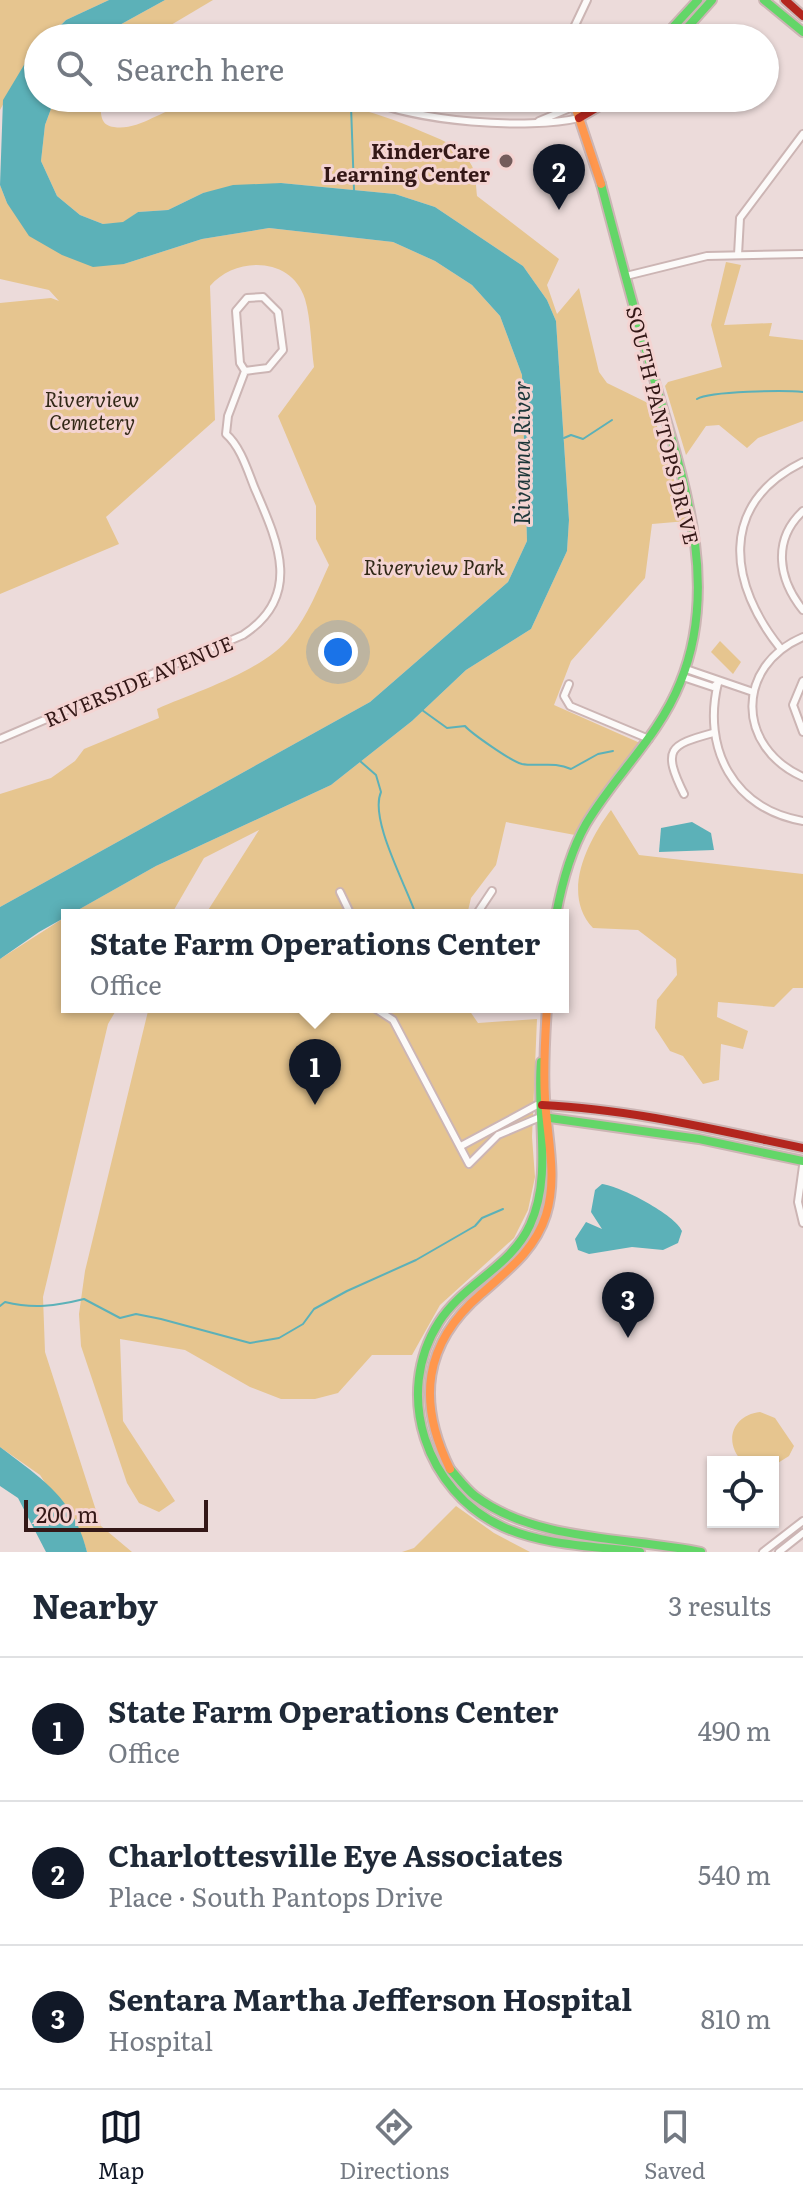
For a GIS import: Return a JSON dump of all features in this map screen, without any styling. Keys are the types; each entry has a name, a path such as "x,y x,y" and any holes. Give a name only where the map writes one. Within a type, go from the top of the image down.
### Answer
{"main road":[{"path":"676,24 698,0"},
{"path":"691,24 712,0"},
{"path":"764,0 803,32"},
{"path":"785,0 803,16"},
{"name":"SOUTH PANTOPS DRIVE","path":"558,909 570,859 584,827 649,739 684,673 698,597 696,539 626,276 577,112"},
{"path":"579,118 589,112"},
{"path":"547,1013 541,1105 553,1176 541,1228 513,1269 469,1304 446,1331 430,1377 428,1398 434,1435 459,1480 472,1494 508,1517 701,1552"},
{"path":"541,1105 712,1128 803,1148"},
{"path":"543,1117 699,1139 803,1163"},
{"path":"543,1117 541,1177 531,1224 505,1260 446,1312 428,1341 418,1375 417,1398 423,1439 450,1487 464,1502 503,1528 530,1536 640,1552"}],"street":[{"path":"576,24 587,0"},
{"path":"414,112 466,120 556,124 579,118"},
{"path":"539,121 556,112"},
{"path":"738,255 740,218 803,134"},
{"path":"626,276 697,258 803,254"},
{"path":"263,297 278,312 283,350 268,368 245,371 240,363 236,311 247,298 263,297"},
{"name":"RIVERSIDE AVENUE","path":"0,739 243,635 266,615 280,583 279,551 249,475 234,443 226,434 228,416 245,371"},
{"path":"781,649 757,618 745,594 740,570 741,543 747,519 760,495 777,477 803,462"},
{"path":"803,511 789,527 781,558 788,588 803,610"},
{"path":"803,637 781,649 760,673 753,692 754,719 762,741 782,766 803,777"},
{"path":"684,673 753,692"},
{"path":"803,681 793,705 796,722 803,732"},
{"path":"718,683 712,712 713,733 726,768 747,795 775,813 803,821"},
{"path":"569,684 564,696 570,706 649,739"},
{"path":"684,794 670,759 673,748 679,742 713,733"},
{"path":"480,909 492,891"},
{"path":"340,892 348,909"},
{"path":"382,1013 393,1020 469,1164 498,1135 543,1117"},
{"path":"461,1146 541,1105"},
{"path":"803,1163 798,1202 803,1223"},
{"path":"763,1552 803,1521"},
{"path":"779,1552 803,1533"}],"green space":[{"path":"0,0 109,0 62,24 24,24 24,66 0,110"},
{"path":"165,0 213,0 173,24 121,24"},
{"path":"50,112 102,112 109,126 123,127 167,112 367,112 444,141 468,159 475,177 477,196 559,259 547,285 557,314 579,288 599,372 607,383 650,404 687,521 652,524 645,578 571,661 554,705 640,743 575,835 506,822 496,865 471,898 468,909 209,909 259,830 204,858 174,909 80,909 156,866 331,785 412,721 466,670 531,629 567,551 569,520 556,321 547,300 523,266 435,207 395,194 281,183 203,193 168,210 138,212 123,223 103,224 80,215 57,196 41,161 45,125"},
{"path":"0,185 7,203 124,264 202,239 269,228 393,242 435,261 472,285 500,316 522,375 527,541 508,582 370,702 0,907 0,794 51,778 75,761 84,749 159,718 157,709 229,679 264,660 297,628 329,565 316,539 316,506 278,416 314,367 305,299 298,285 276,268 248,266 234,269 210,286 215,420 106,517 119,544 0,594 0,303 51,298 59,301 49,290 0,279"},
{"path":"726,262 741,265 724,325 772,323 769,336 803,340 803,421 758,438 747,448 719,425 706,426 686,455 665,386 668,382 722,367 711,325"},
{"path":"720,641 741,662 733,674 711,652"},
{"path":"611,810 639,855 803,874 803,988 793,988 774,1007 718,1002 717,1017 748,1031 743,1049 721,1044 719,1080 703,1084 683,1056 670,1051 655,1028 657,1000 677,975 676,959 638,930 593,928 584,914 579,900 581,868 586,852"},
{"path":"61,920 61,1013 114,1013 108,1024 43,1297 45,1352 101,1526 132,1552 87,1552 84,1542 40,1475 0,1447 0,959"},
{"path":"148,1013 471,1013 478,1023 537,1019 532,1137 535,1177 528,1210 514,1238 440,1305 412,1355 372,1355 338,1393 315,1399 281,1399 250,1387 185,1350 120,1339 123,1421 175,1501 159,1512 139,1503 127,1483 81,1346 79,1314 85,1271"},
{"path":"760,1412 775,1418 794,1446 789,1456 779,1462 779,1456 738,1456 733,1447 734,1431 737,1424 750,1414"},
{"path":"456,1506 494,1533 530,1552 402,1552 414,1548"}],"water":[{"path":"109,0 165,0 121,24 62,24"},
{"path":"24,65 24,112 50,112 45,125 41,161 57,196 80,215 103,224 123,222 138,212 168,210 203,193 233,185 281,183 395,194 435,207 523,266 547,300 556,321 569,520 567,551 531,629 466,670 412,721 331,785 156,866 80,909 61,909 61,920 0,959 0,907 370,702 508,582 527,541 522,375 500,316 472,285 435,261 393,242 269,228 202,239 124,264 93,267 62,255 29,236 7,203 0,185 3,100"},
{"path":"692,822 711,833 714,850 659,852 661,828"},
{"path":"602,1184 634,1196 670,1217 682,1231 678,1243 663,1250 632,1247 589,1254 578,1250 575,1239 586,1222 602,1229 591,1212 595,1190"},
{"path":"0,1447 42,1480 64,1503 81,1533 87,1552 46,1552 18,1498 0,1486"}],"waterway":[{"path":"351,112 354,190"},
{"path":"697,399 732,393 803,392"},
{"path":"564,438 571,435 583,439 612,420"},
{"path":"422,710 447,728 465,726 492,747 522,764 559,765 571,769 598,754 613,751"},
{"path":"360,761 376,775 381,792 379,804 384,835 414,909"},
{"path":"0,1306 5,1302 44,1306 84,1299 120,1318 136,1314 250,1343 279,1338 303,1324 314,1309 416,1260 475,1226 482,1218 503,1209"}],"traffic: fast":[{"path":"676,24 698,0"},
{"path":"691,24 712,0"},
{"path":"764,0 803,32"},
{"path":"557,909 567,868 586,824 649,738 680,683 692,644 698,604 697,564 684,483 601,184"},
{"path":"541,1062 542,1165 537,1206 522,1240 439,1322 425,1350 419,1379 419,1409 425,1438 437,1466 454,1490 476,1511 503,1527 536,1538 640,1552"},
{"path":"543,1117 699,1139 803,1161"},
{"path":"450,1469 475,1496 499,1511 526,1522 584,1536 701,1552"}],"traffic: slow":[{"path":"577,112 601,184"},
{"path":"450,1469 439,1444 430,1397 431,1375 437,1354 462,1313 528,1249 541,1227 549,1201 551,1172 544,1076 547,1013"}],"traffic: jam":[{"path":"785,0 803,16"},
{"path":"579,118 589,112"},
{"path":"542,1105 641,1116 803,1148"}],"place":[{"name":"KinderCare Learning Center","path":"506,161"},
{"name":"Charlottesville Eye Associates","path":"559,210"},
{"name":"State Farm Operations Center","path":"315,1105"},
{"name":"Sentara Martha Jefferson Hospital","path":"628,1338"}],"park label":[{"name":"Riverview Cemetery","path":"92,410"},
{"name":"Riverview Park","path":"434,566"}],"water label":[{"name":"Rivanna River","path":"520,453"}]}
